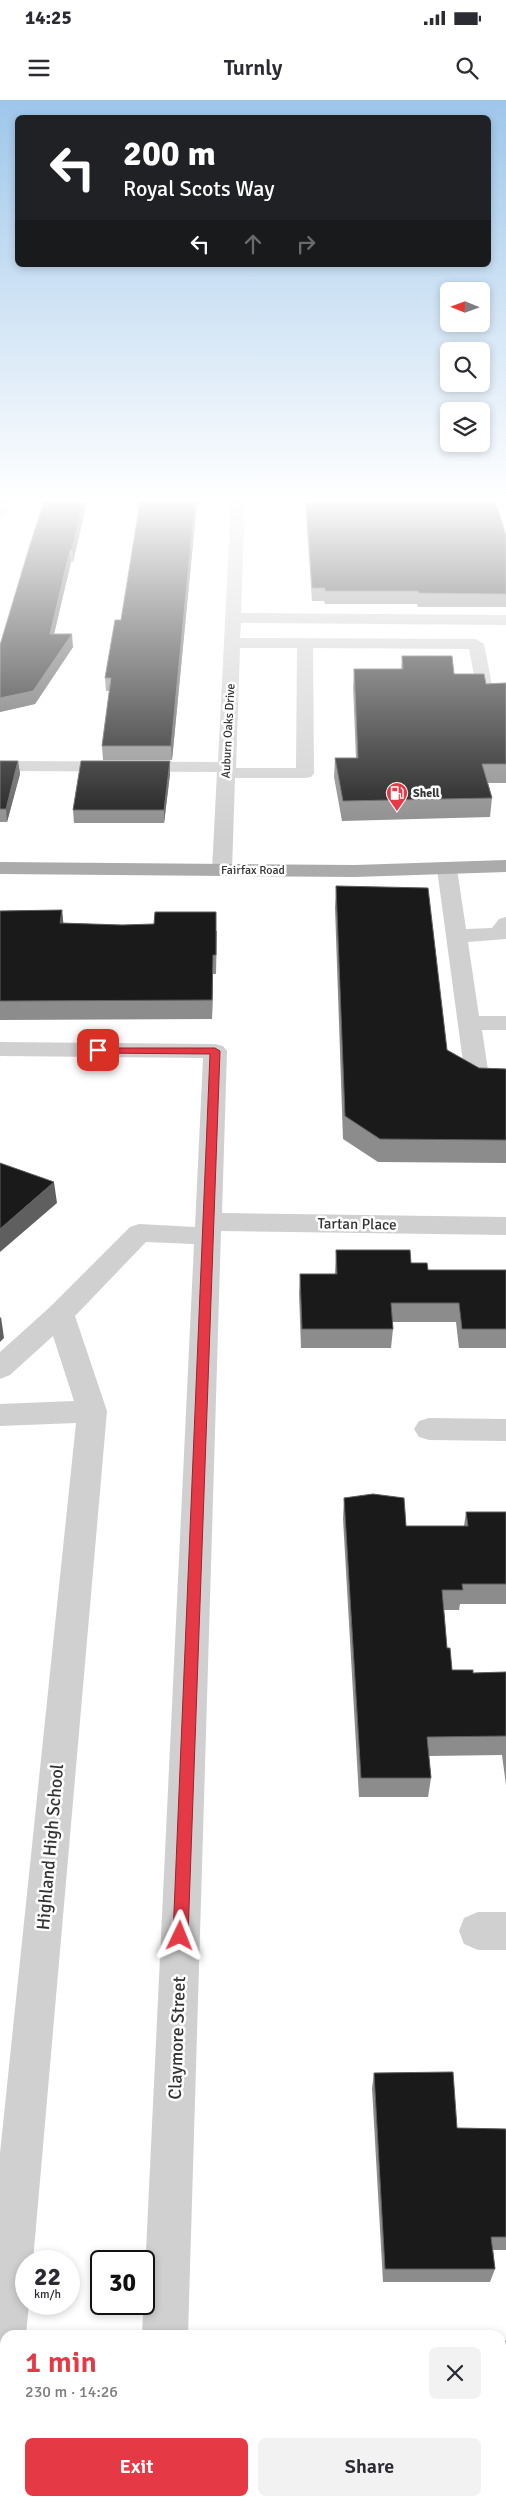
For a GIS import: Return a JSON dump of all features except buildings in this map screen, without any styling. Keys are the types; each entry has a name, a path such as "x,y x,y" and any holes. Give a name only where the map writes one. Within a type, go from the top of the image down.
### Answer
{"main road":[{"name":"Fairfax Road","path":"0,868 222,870 447,869 506,866"}],"street":[{"name":"Auburn Oaks Drive","path":"222,870 233,614"},
{"path":"233,618 506,620"},
{"path":"0,766 305,773 305,642"},
{"path":"232,643 476,644 484,685"},
{"path":"447,869 477,1077 506,1078"},
{"path":"457,936 504,931"},
{"path":"469,1023 506,1023"},
{"name":"Claymore Street","path":"0,1049 215,1051 165,2330"},
{"name":"Tartan Place","path":"0,1368 60,1314 139,1233 207,1229 506,1226"},
{"path":"0,1415 92,1411 60,1314"},
{"name":"Highland High School","path":"4,2330 92,1411"},
{"path":"429,1429 506,1430"}],"place":[{"name":"Shell","path":"397,812"}],"route":[{"path":"98,1050 215,1051 180,1936"}]}
